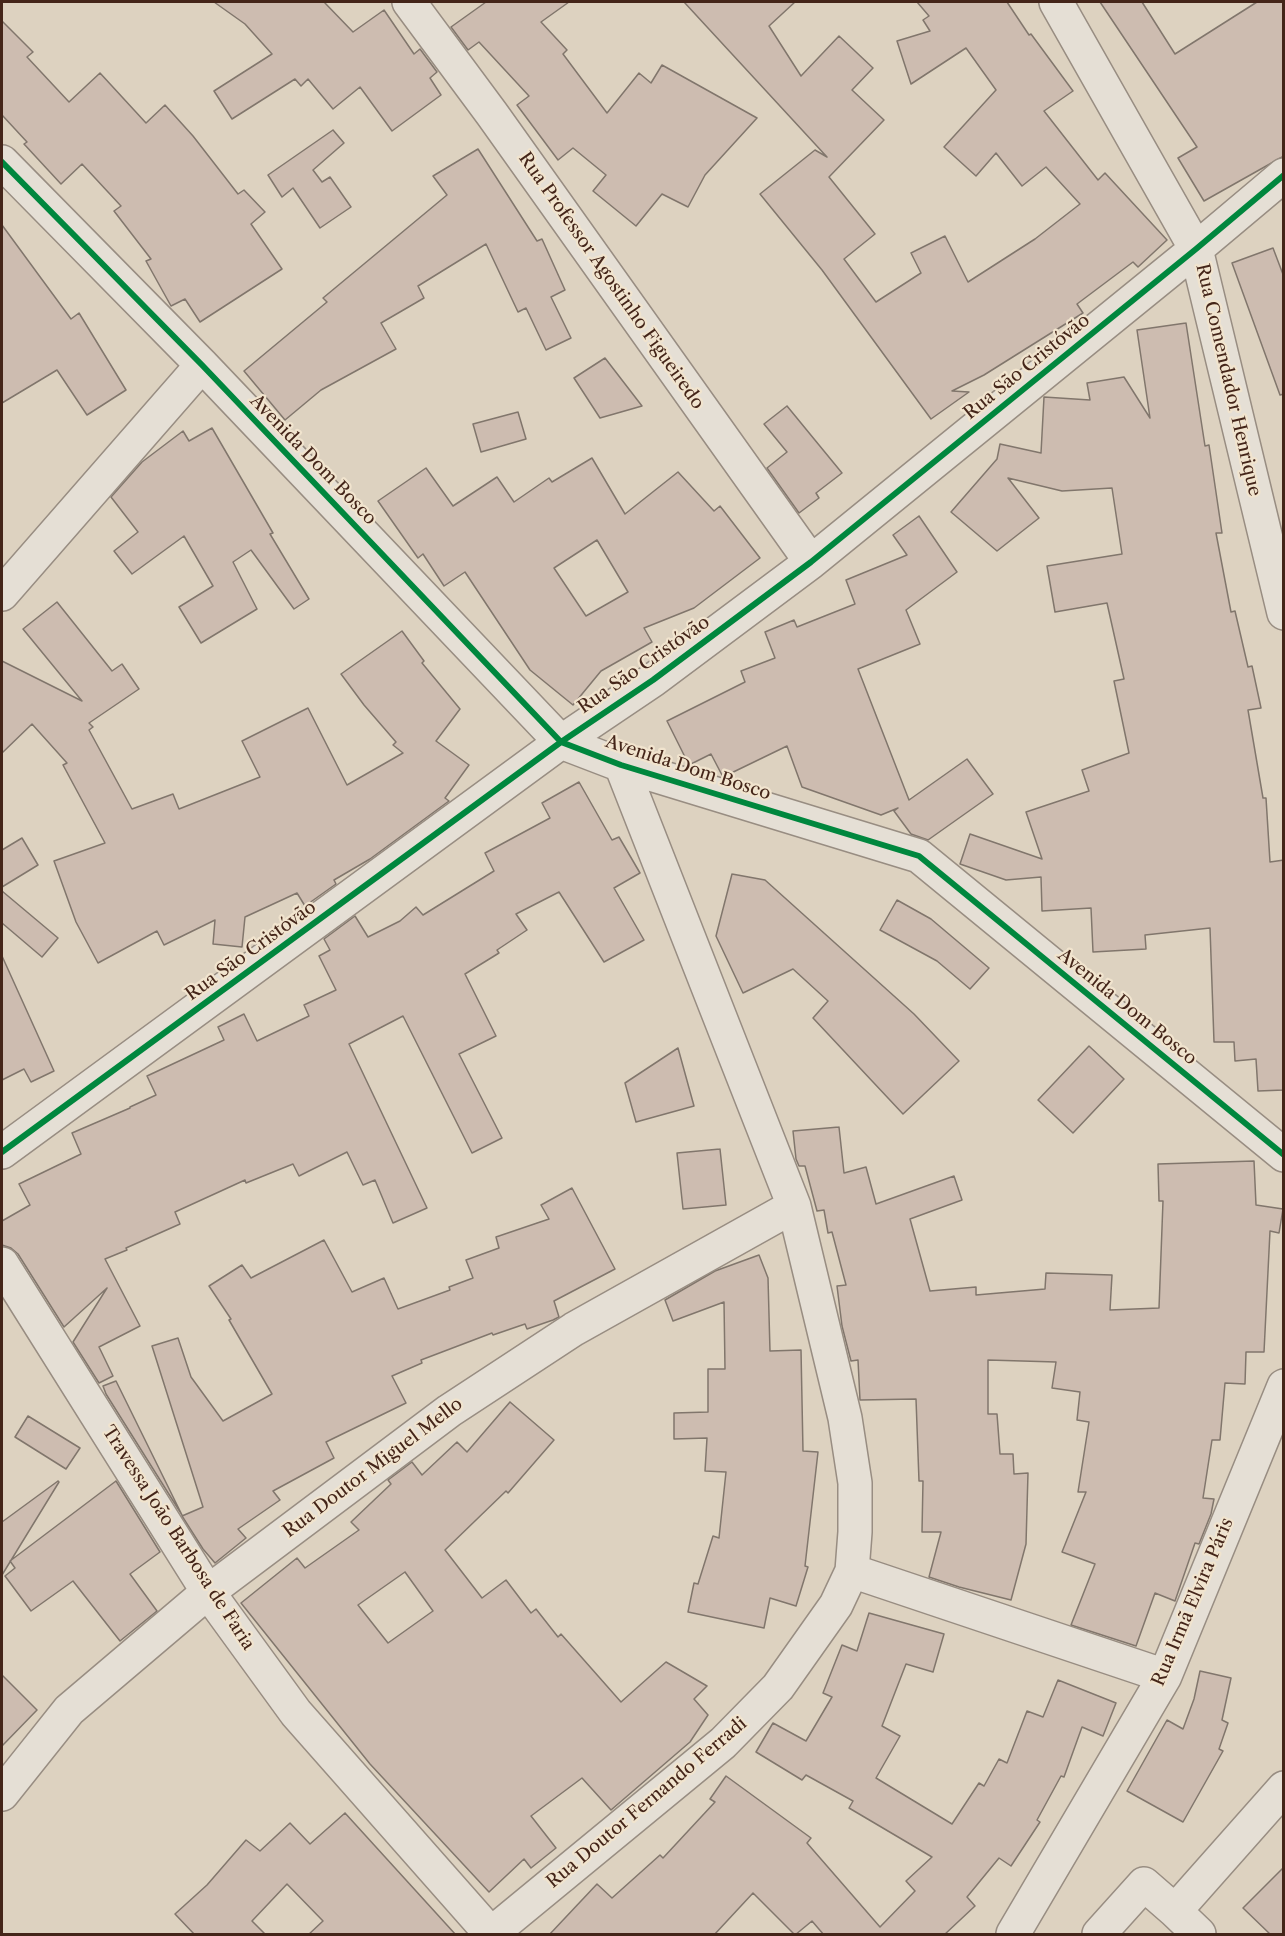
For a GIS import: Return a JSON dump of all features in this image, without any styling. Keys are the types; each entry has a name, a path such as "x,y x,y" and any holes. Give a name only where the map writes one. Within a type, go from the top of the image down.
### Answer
{"street":[{"name":"Rua Professor Agostinho Figueiredo","path":"409,2 492,114 811,562"},
{"name":"Rua Comendador Henrique","path":"1056,2 1196,249 1284,613"},
{"name":"Avenida Dom Bosco","path":"2,162 202,365 561,742 621,765 919,856 1284,1155"},
{"name":"Rua São Cristóvão","path":"2,1152 561,742 653,680 811,562 1284,176"},
{"path":"2,594 202,365"},
{"name":"Avenida Dom Bosco","path":"621,765 794,1206 844,1418 855,1483 852,1571"},
{"name":"Rua Doutor Miguel Mello","path":"2,1794 69,1710 208,1592 449,1411 574,1329 794,1206"},
{"name":"Travessa João Barbosa de Faria","path":"2,1264 208,1592 297,1713 491,1934"},
{"name":"Rua Irmã Elvira Páris","path":"1013,1935 1165,1676 1284,1386"},
{"path":"852,1571 1165,1676"},
{"name":"Rua Doutor Fernando Ferradi","path":"491,1934 723,1743 778,1687 797,1662 836,1605 852,1571"},
{"path":"1175,1911 1284,1788"},
{"path":"1099,1935 1144,1884 1199,1935"}],"building":[{"path":"214,2 324,2 353,32 384,10 414,54 420,49 437,72 430,78 441,95 392,131 360,87 333,109 308,79 301,86 295,79 232,119 214,91 272,54 245,24"},
{"path":"486,2 569,2 541,22 567,50 563,54 607,113 639,73 651,83 662,65 757,118 705,175 688,207 662,194 636,226 593,191 606,175 573,148 558,160 517,105 529,96 479,42 468,50 451,27"},
{"path":"684,2 795,2 769,26 801,76 839,36 873,68 852,90 884,120 829,177 875,234 844,259 876,302 921,273 911,253 945,236 968,282 1035,239 1080,204 1046,167 1022,186 996,153 976,176 944,147 996,90 966,48 911,84 897,41 930,31 923,20 929,16 917,2 1007,2 1029,35 1031,34 1073,91 1044,111 1098,180 1105,173 1167,240 1138,267 1133,262 1077,304 1083,313 984,375 952,391 969,392 931,419 822,270 760,194 815,150 827,157"},
{"path":"1100,2 1142,2 1175,54 1257,2 1284,2 1284,156 1204,201 1178,158 1197,147"},
{"path":"2,21 33,52 27,57 69,102 100,73 146,123 165,105 193,136 238,194 244,190 265,212 251,224 282,269 200,322 185,299 171,306 146,261 151,259 114,211 121,206 82,164 61,184 24,144 27,142 2,115"},
{"path":"333,130 344,143 313,170 322,182 330,177 351,207 320,228 293,188 282,197 268,175"},
{"path":"478,149 537,241 542,239 565,290 551,297 571,338 546,350 526,308 518,312 486,244 418,286 424,298 381,323 396,349 321,390 285,420 244,371 327,302 323,298 447,195 433,176"},
{"path":"2,225 71,319 79,313 126,390 87,415 57,370 2,403"},
{"path":"1273,248 1284,277 1284,394 1280,395 1232,263"},
{"path":"1186,323 1205,446 1209,445 1222,533 1216,533 1231,612 1235,611 1248,667 1252,666 1261,708 1248,710 1263,798 1266,798 1270,862 1284,860 1284,1090 1258,1091 1256,1059 1235,1061 1234,1042 1214,1042 1210,928 1145,935 1146,949 1093,952 1091,908 1042,911 1041,877 1006,880 960,864 970,834 1042,859 1026,812 1089,791 1082,770 1129,753 1114,681 1124,679 1107,603 1055,612 1047,566 1122,554 1112,488 1062,491 1008,478 1039,518 997,551 951,512 997,459 1000,444 1041,453 1044,397 1090,400 1087,383 1124,377 1150,418 1137,330"},
{"path":"605,358 642,406 600,418 574,378"},
{"path":"787,406 842,473 816,493 819,498 799,513 767,468 787,452 764,424"},
{"path":"518,412 526,439 481,452 473,424"},
{"path":"212,428 273,533 270,534 309,599 294,609 251,550 233,562 257,609 201,643 179,607 213,586 184,536 132,574 114,551 138,532 111,497 142,462 183,431 189,441"},
{"path":"592,458 625,514 678,472 714,511 720,506 760,558 694,608 644,628 652,642 601,671 573,705 530,670 465,572 444,586 423,554 418,558 378,501 426,468 453,506 497,477 514,502 549,478 552,482","holes":["597,540 628,592 586,616 554,568"]},
{"path":"919,516 957,572 906,610 920,644 858,669 909,800 967,759 993,794 928,840 911,834 894,811 898,808 881,815 802,787 787,746 723,777 711,754 689,765 667,721 745,682 741,671 775,658 765,632 794,620 797,627 855,604 846,580 907,555 893,535"},
{"path":"57,602 112,671 122,664 139,689 89,723 93,727 89,730 132,809 173,794 179,809 260,777 242,741 308,708 347,785 403,753 393,745 396,742 341,674 402,631 424,661 422,663 460,709 436,741 469,765 445,798 449,801 370,859 334,880 336,884 305,906 297,893 245,917 242,947 213,944 215,920 164,945 157,931 98,963 76,922 54,861 105,843 63,765 67,763 32,724 2,753 2,661 82,701 23,629"},
{"path":"579,782 612,840 619,837 640,873 614,888 644,940 604,962 559,892 516,914 527,930 497,950 499,953 465,974 496,1036 459,1054 502,1138 472,1153 403,1016 349,1044 427,1208 393,1223 375,1180 363,1185 347,1152 299,1176 293,1164 246,1183 245,1180 175,1212 180,1224 105,1259 140,1326 99,1347 113,1376 99,1383 73,1342 107,1288 64,1327 18,1254 2,1245 2,1221 30,1205 19,1184 81,1154 72,1133 156,1095 147,1076 224,1040 218,1027 244,1014 257,1041 309,1016 304,1005 336,990 319,956 330,950 324,939 355,916 368,937 400,921 416,907 423,915 494,871 485,853 550,818 542,803"},
{"path":"22,838 38,865 2,887 2,850"},
{"path":"732,874 765,880 914,1014 959,1061 903,1114 813,1018 828,1001 793,969 743,993 716,936"},
{"path":"2,891 58,938 42,957 2,923"},
{"path":"897,900 931,919 989,968 970,989 937,961 880,930"},
{"path":"2,956 54,1071 31,1082 24,1069 2,1080"},
{"path":"1089,1046 1124,1079 1073,1133 1038,1100"},
{"path":"678,1048 694,1106 636,1122 625,1083"},
{"path":"839,1127 844,1173 866,1167 876,1204 954,1176 962,1200 910,1219 930,1291 976,1287 976,1295 1045,1289 1046,1273 1112,1275 1110,1310 1159,1308 1163,1201 1159,1201 1158,1164 1254,1161 1256,1205 1283,1209 1279,1233 1270,1231 1264,1352 1246,1352 1245,1384 1225,1383 1220,1440 1212,1440 1203,1498 1214,1499 1211,1514 1199,1544 1195,1543 1175,1601 1155,1593 1136,1646 1071,1625 1095,1564 1062,1552 1086,1492 1078,1492 1089,1422 1077,1420 1080,1392 1052,1388 1056,1362 988,1360 988,1414 997,1414 1000,1454 1013,1454 1014,1474 1028,1473 1026,1544 1011,1600 929,1577 941,1532 922,1532 923,1481 919,1481 916,1399 860,1400 858,1360 851,1361 842,1326 837,1286 846,1285 832,1232 828,1233 824,1210 817,1211 805,1166 799,1166 796,1159 793,1131"},
{"path":"720,1149 726,1205 683,1209 677,1153"},
{"path":"572,1188 615,1269 554,1301 559,1317 553,1320 527,1329 525,1324 493,1335 492,1333 421,1360 422,1363 392,1376 406,1403 326,1442 334,1458 273,1491 280,1500 238,1529 246,1538 215,1563 182,1516 203,1507 152,1346 178,1338 191,1377 223,1421 272,1394 229,1320 231,1319 209,1286 242,1265 251,1278 324,1240 352,1292 384,1278 398,1309 450,1290 449,1287 473,1278 466,1260 499,1248 496,1237 549,1219 541,1205"},
{"path":"759,1255 768,1278 770,1351 801,1350 803,1451 818,1452 805,1566 808,1567 796,1606 770,1598 764,1628 688,1612 694,1583 698,1584 713,1536 719,1538 726,1472 705,1471 707,1438 674,1439 674,1413 708,1412 708,1369 725,1369 724,1302 673,1321 665,1300 715,1271"},
{"path":"116,1381 182,1515 106,1394 103,1386"},
{"path":"510,1402 554,1440 508,1493 506,1491 445,1550 482,1598 506,1580 531,1613 536,1609 558,1637 561,1634 621,1702 666,1662 707,1686 694,1699 708,1715 690,1742 611,1810 582,1778 531,1816 556,1848 531,1868 524,1859 489,1892 370,1764 241,1603 297,1558 305,1568 359,1530 351,1522 391,1484 388,1480 412,1462 422,1475 457,1442 467,1452","holes":["405,1572 433,1611 388,1643 358,1605"]},
{"path":"28,1416 80,1448 66,1469 15,1437"},
{"path":"116,1481 160,1552 130,1574 157,1611 120,1641 73,1581 31,1611 5,1576 15,1568 10,1561"},
{"path":"59,1482 2,1575 2,1522"},
{"path":"869,1613 944,1634 933,1672 906,1664 882,1726 900,1736 876,1778 952,1824 979,1783 984,1786 999,1759 1007,1763 1027,1711 1043,1717 1058,1680 1116,1703 1103,1736 1082,1727 1064,1777 1061,1776 1037,1820 1040,1822 1011,1866 999,1858 967,1897 975,1906 944,1935 824,1935 812,1921 795,1935 753,1893 714,1935 549,1935 597,1884 612,1898 660,1855 663,1858 715,1802 710,1799 726,1776 811,1838 807,1843 880,1927 915,1891 906,1881 932,1857 849,1808 853,1801 806,1775 802,1780 756,1752 773,1723 806,1741 832,1697 823,1693 842,1645 857,1651"},
{"path":"1200,1671 1231,1678 1222,1720 1228,1723 1219,1749 1223,1751 1183,1822 1127,1791 1167,1720 1183,1729 1194,1699"},
{"path":"2,1675 37,1710 2,1746"},
{"path":"345,1813 456,1935 308,1935 323,1921 287,1884 252,1921 266,1935 195,1935 175,1914 207,1885 246,1840 260,1851 290,1823 310,1844"},
{"path":"1284,1867 1284,1935 1271,1935 1243,1908"}],"cycle path":[{"path":"2,162 202,365 561,742 621,765 919,856 1284,1155"},
{"path":"2,1152 561,742 653,680 811,562 1284,175"}]}
